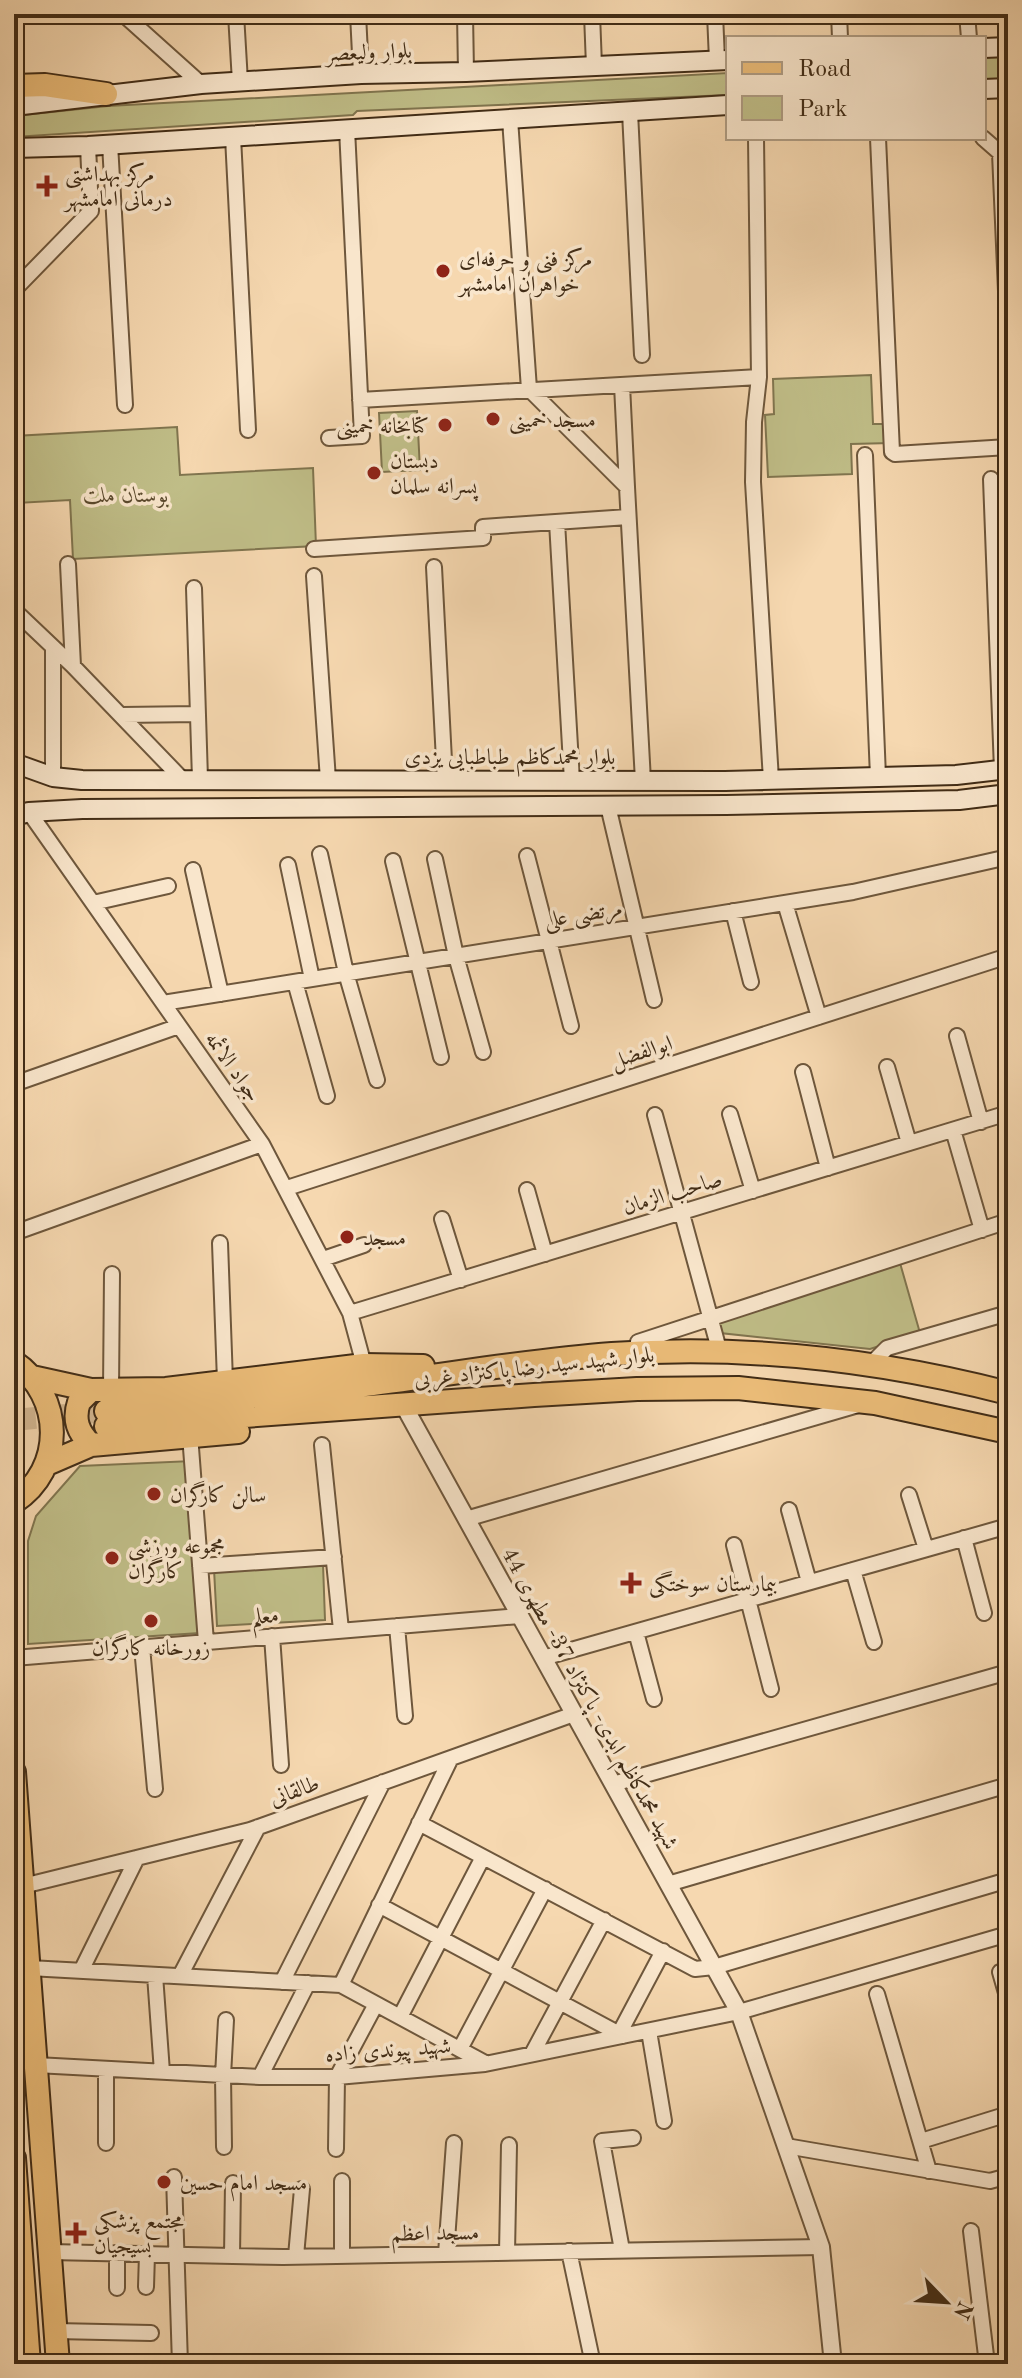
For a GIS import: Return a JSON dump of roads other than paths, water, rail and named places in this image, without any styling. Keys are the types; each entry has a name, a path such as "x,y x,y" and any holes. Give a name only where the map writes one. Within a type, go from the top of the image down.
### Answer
{"main road":[{"path":"986,48 1008,47"},
{"name":"بلوار ولیعصر","path":"14,106 201,84 361,74 722,60"},
{"path":"14,86 45,85 106,94"},
{"path":"986,89 1008,88"},
{"path":"14,148 88,146 726,105"},
{"name":"بلوار محمدکاظم طباطبایی یزدی","path":"14,763 53,777 82,780 725,781 956,775 1005,770"},
{"path":"725,781 726,805"},
{"path":"22,814 98,809 726,805 959,800 1008,794"},
{"name":"بلوار شهید سید رضا پاکنژاد غربی","path":"103,1404 301,1392 610,1354 720,1353 832,1360 1008,1393"},
{"path":"14,1362 32,1377 45,1396 52,1418 53,1441 47,1464 38,1480 18,1503"},
{"path":"32,1377 103,1404 166,1389 364,1365 419,1365 447,1372"},
{"path":"91,1445 81,1435 76,1420 79,1402 404,1406 637,1389 738,1388 867,1402 1008,1432"},
{"path":"47,1464 91,1445 363,1420 404,1406"},
{"path":"14,1772 29,1968 24,2031 36,2065 55,2331 66,2364"},
{"path":"14,2158 17,2246 29,2364"}],"street":[{"path":"123,14 201,84"},
{"path":"236,14 240,82"},
{"path":"358,14 361,74"},
{"path":"465,14 466,72"},
{"path":"592,14 594,66"},
{"path":"715,14 722,60"},
{"path":"839,14 840,36"},
{"path":"967,14 969,36"},
{"path":"630,112 642,355"},
{"path":"510,119 529,389 627,487"},
{"path":"329,438 362,436 347,129"},
{"path":"233,137 248,430"},
{"path":"756,140 759,377 754,422 753,482 771,780"},
{"path":"878,140 892,454 1008,447"},
{"path":"985,140 1004,157 1008,337"},
{"path":"110,144 125,405"},
{"path":"14,290 91,211 88,146"},
{"path":"91,211 112,212"},
{"path":"360,400 759,377"},
{"path":"622,385 643,781"},
{"path":"865,455 878,777"},
{"path":"991,479 1005,770"},
{"path":"314,549 483,538 483,527 628,517"},
{"path":"557,522 572,781"},
{"path":"68,564 73,666"},
{"path":"434,567 445,780"},
{"path":"314,576 328,780"},
{"path":"191,779 198,714 194,588"},
{"path":"14,610 191,779"},
{"path":"53,647 53,777"},
{"path":"122,715 198,714"},
{"path":"608,806 654,1000"},
{"name":"جواد الائمه","path":"22,814 93,903 262,1144 350,1313 364,1365"},
{"path":"320,854 346,973 377,1080"},
{"path":"527,856 571,1026"},
{"name":"مرتضی علی","path":"163,1003 853,892 1008,857"},
{"path":"435,859 456,956 483,1052"},
{"path":"393,861 441,1057"},
{"path":"288,865 312,979"},
{"path":"193,870 221,994"},
{"path":"93,903 168,886"},
{"path":"785,903 819,1017"},
{"path":"733,911 751,982"},
{"name":"ابوالفضل","path":"287,1188 1008,956"},
{"path":"295,982 327,1096"},
{"path":"14,1084 179,1026"},
{"path":"957,1036 981,1122"},
{"path":"887,1067 909,1143"},
{"path":"803,1072 828,1168"},
{"name":"صاحب الزمان","path":"350,1313 1008,1113"},
{"path":"730,1114 753,1191"},
{"path":"655,1115 720,1353"},
{"path":"953,1130 982,1230"},
{"path":"14,1233 262,1144"},
{"path":"527,1190 545,1254"},
{"path":"442,1219 461,1280"},
{"path":"638,1342 1008,1221"},
{"path":"220,1243 225,1381"},
{"path":"323,1259 364,1245"},
{"path":"103,1404 112,1274"},
{"path":"869,1366 887,1348 1008,1313"},
{"path":"466,1519 867,1402"},
{"name":"شهید محمدکاظم ابدی- پاکنژاد 37- مطهری 44","path":"404,1406 739,2012"},
{"path":"190,1435 206,1642"},
{"path":"322,1445 341,1630"},
{"path":"909,1495 926,1549"},
{"path":"789,1510 809,1582"},
{"path":"543,1658 1008,1526"},
{"path":"964,1538 984,1613"},
{"path":"734,1545 771,1689"},
{"path":"200,1566 334,1557"},
{"path":"853,1570 874,1642"},
{"name":"معلم","path":"14,1658 520,1616"},
{"path":"397,1626 405,1716"},
{"path":"636,1632 654,1699"},
{"path":"272,1636 281,1765"},
{"path":"142,1647 155,1789"},
{"path":"613,1784 1008,1672"},
{"name":"طالقانی","path":"23,1886 258,1827 574,1714"},
{"path":"341,1985 451,1758"},
{"path":"282,1982 383,1782"},
{"path":"668,1884 1008,1785"},
{"path":"419,1823 695,1969 714,1967 1008,1880"},
{"path":"180,1976 258,1827"},
{"path":"400,2017 483,1857"},
{"path":"81,1971 137,1858"},
{"path":"460,2049 545,1889"},
{"path":"379,1905 621,2035 663,1951"},
{"path":"532,2054 604,1920"},
{"name":"شهید پیوندی زاده","path":"36,2065 223,2076 337,2077 485,2064 739,2012 1008,1934"},
{"path":"29,1968 341,1985 485,2064"},
{"path":"1000,1972 1008,2000"},
{"path":"155,1975 162,2072"},
{"path":"260,2077 308,1983"},
{"path":"877,1994 929,2171"},
{"path":"336,2149 337,2077 376,2004"},
{"path":"739,2012 821,2247 833,2364"},
{"path":"224,2147 226,2020"},
{"path":"649,2031 664,2121"},
{"path":"106,2069 106,2143"},
{"path":"921,2141 1008,2114"},
{"path":"622,2250 602,2141 633,2138"},
{"path":"446,2254 454,2143"},
{"path":"507,2253 509,2145"},
{"path":"786,2146 990,2181 1008,2176"},
{"path":"174,2177 180,2364"},
{"path":"342,2181 342,2256"},
{"path":"232,2256 233,2183"},
{"path":"296,2256 302,2189"},
{"path":"971,2231 987,2364"},
{"name":"مسجد اعظم","path":"50,2252 342,2256 821,2247"},
{"path":"569,2251 593,2364"},
{"path":"117,2253 117,2288"},
{"path":"146,2287 147,2254"},
{"path":"55,2331 151,2333"}],"tunnel":[{"path":"14,1420 106,1411"}],"place":[{"name":"مرکز بهداشتی درمانی امامشهر","path":"47,186"},
{"name":"مرکز فنی و حرفه‌ای خواهران امامشهر","path":"443,271"},
{"name":"مسجد خمینی","path":"493,419"},
{"name":"کتابخانه خمینی","path":"445,425"},
{"name":"دبستان پسرانه سلمان","path":"374,473"},
{"name":"مسجد","path":"347,1237"},
{"name":"سالن کارگران","path":"154,1494"},
{"name":"مجموعه ورزشی کارگران","path":"112,1558"},
{"name":"بیمارستان سوختگی","path":"631,1583"},
{"name":"زورخانه کارگران","path":"151,1621"},
{"name":"مسجد امام حسین","path":"164,2182"},
{"name":"مجتمع پزشکی بسیجیان","path":"76,2233"}],"park label":[{"name":"بوستان ملت","path":"126,494"}]}
